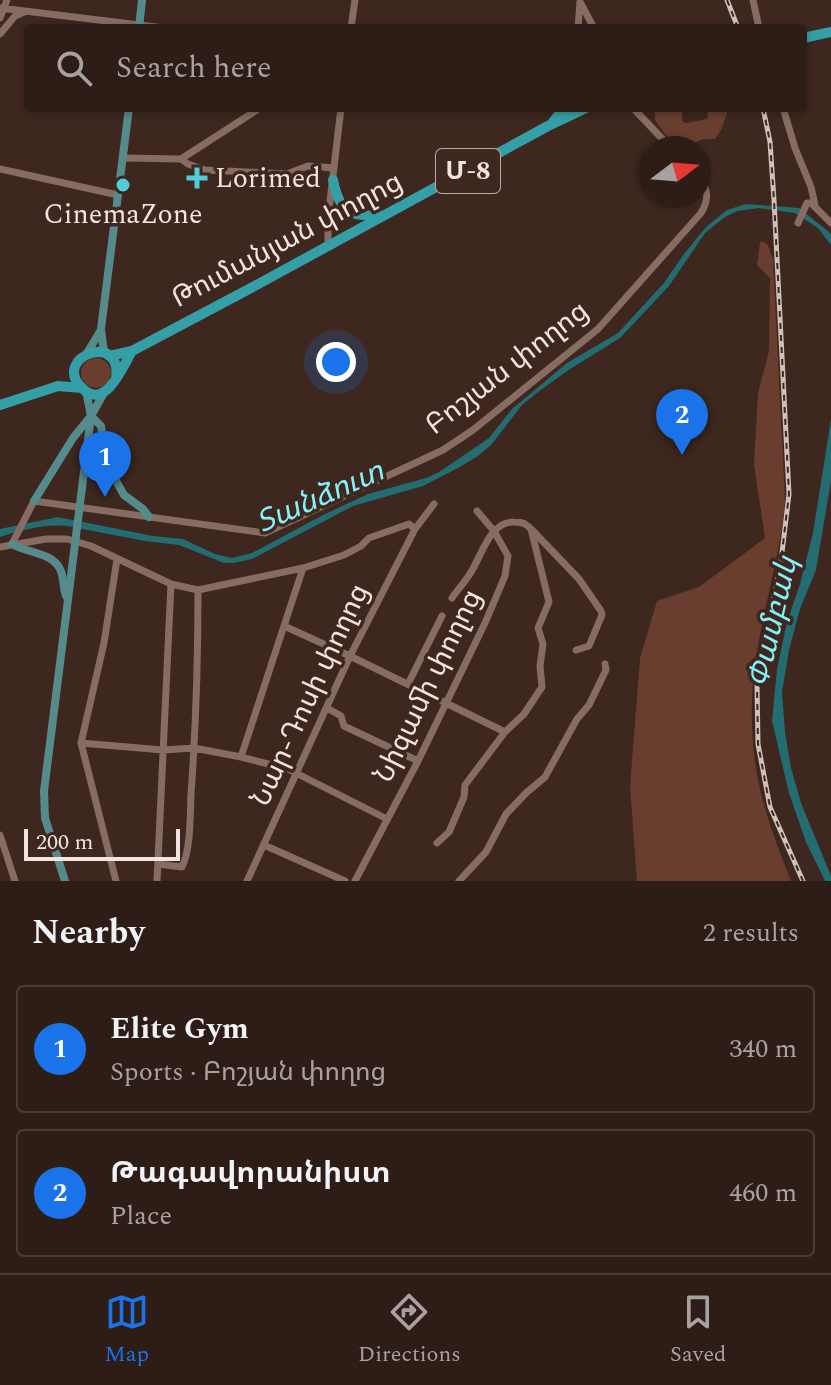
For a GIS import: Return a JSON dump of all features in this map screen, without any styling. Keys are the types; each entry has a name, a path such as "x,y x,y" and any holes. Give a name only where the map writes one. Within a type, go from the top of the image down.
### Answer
{"highway":[{"path":"807,37 831,32"},
{"name":"Մ-8","path":"548,126 560,112"},
{"name":"Մ-8","path":"548,126 578,112"},
{"name":"Թումանյան փողոց","path":"132,351 548,126"},
{"path":"333,180 339,202 351,213 362,217 386,214"},
{"path":"84,390 76,381 75,372 78,361 87,353 98,351 107,354 116,366 116,379"},
{"path":"58,386 98,394 105,391 114,384 132,351"},
{"name":"Մ-8","path":"107,354 132,351"},
{"path":"0,405 58,386 75,372"}],"main road":[{"path":"139,24 142,0"},
{"path":"107,354 101,329 129,112"},
{"path":"87,353 101,329"},
{"path":"65,881 45,818 44,791 91,416 84,390"},
{"path":"34,501 105,391"},
{"path":"91,416 101,426 105,453 124,495 149,517"},
{"path":"12,544 56,564 61,571 67,601"}],"street":[{"path":"352,24 355,0"},
{"path":"753,0 758,24"},
{"path":"578,24 580,1"},
{"path":"580,1 592,24"},
{"path":"0,18 4,5 124,24"},
{"path":"0,34 15,16 29,11"},
{"path":"123,158 181,159 254,112"},
{"path":"328,246 328,218 341,112"},
{"path":"633,112 658,136"},
{"path":"784,112 815,205"},
{"path":"181,159 205,170 287,174 308,166 334,168"},
{"path":"0,169 118,195"},
{"path":"798,223 807,203 815,205 831,223"},
{"name":"Բոշյան փողոց","path":"34,501 265,533 443,450 499,410 598,329 703,208"},
{"path":"12,544 34,501"},
{"path":"0,547 46,539 67,539 91,546 171,584 198,590 303,568 344,555 369,538 409,524 415,529 434,504"},
{"name":"Նիզամի փողոց","path":"355,881 418,761 505,576 508,556 494,531 477,511"},
{"path":"452,598 500,524 511,521 526,523 579,579 601,611 589,646 576,650"},
{"name":"Նար-Դոսի փողոց","path":"247,881 350,656 415,529"},
{"path":"437,843 449,832 464,797 465,785 505,732 524,714 542,687 540,666 543,644 538,628 549,602 531,529"},
{"path":"116,881 81,743 104,643 117,559"},
{"path":"241,757 303,568"},
{"path":"157,881 171,584"},
{"path":"158,864 182,867 184,863 194,748 198,590"},
{"path":"408,684 442,616"},
{"path":"284,626 505,732"},
{"path":"459,881 486,852 506,814 545,777 577,719 589,705 606,670 605,664"},
{"path":"327,708 341,716 344,726 418,761"},
{"path":"81,743 163,750 194,748 241,757 288,769 387,819"},
{"path":"0,835 15,881"},
{"path":"264,845 345,881"}],"shaded area":[{"path":"655,112 682,112 682,121 686,123 708,118 707,112 728,112 715,139 711,136 666,136 655,120"},
{"path":"762,241 768,245 773,259 785,500 754,669 752,723 761,793 791,881 637,881 630,787 640,658 657,601 699,587 765,538 754,465 758,393 769,351 770,278 757,265"},
{"path":"96,358 107,362 111,373 107,384 96,388 85,384 81,373 85,362"}],"water":[{"path":"746,204 799,208 829,232 831,245 818,228 795,213 759,208 737,211 725,217 705,233 669,286 620,338 570,369 522,405 491,445 478,456 423,486 353,506 252,559 234,563 224,563 179,545 67,526 33,528 0,537 0,529 58,517 183,539 215,554 232,558 252,553 368,494 426,478 489,438 512,409 567,363 618,333 664,283 706,227 727,210"},
{"path":"831,419 831,481 816,570 800,609 782,692 791,768 801,803 831,876 831,881 825,881 806,842 789,793 772,721 777,669 813,533"}],"railway":[{"path":"727,0 736,24"},
{"path":"764,112 770,142 774,200 789,494 781,561 757,683 758,744 770,807 803,881"}],"place":[{"name":"Lorimed","path":"197,178"},
{"name":"CinemaZone","path":"123,185"},
{"name":"Թագավորանիստ","path":"682,455"},
{"name":"Elite Gym","path":"105,497"}],"water label":[{"name":"Տանձուտ","path":"320,497"},
{"name":"Փամբակ","path":"773,622"}]}
